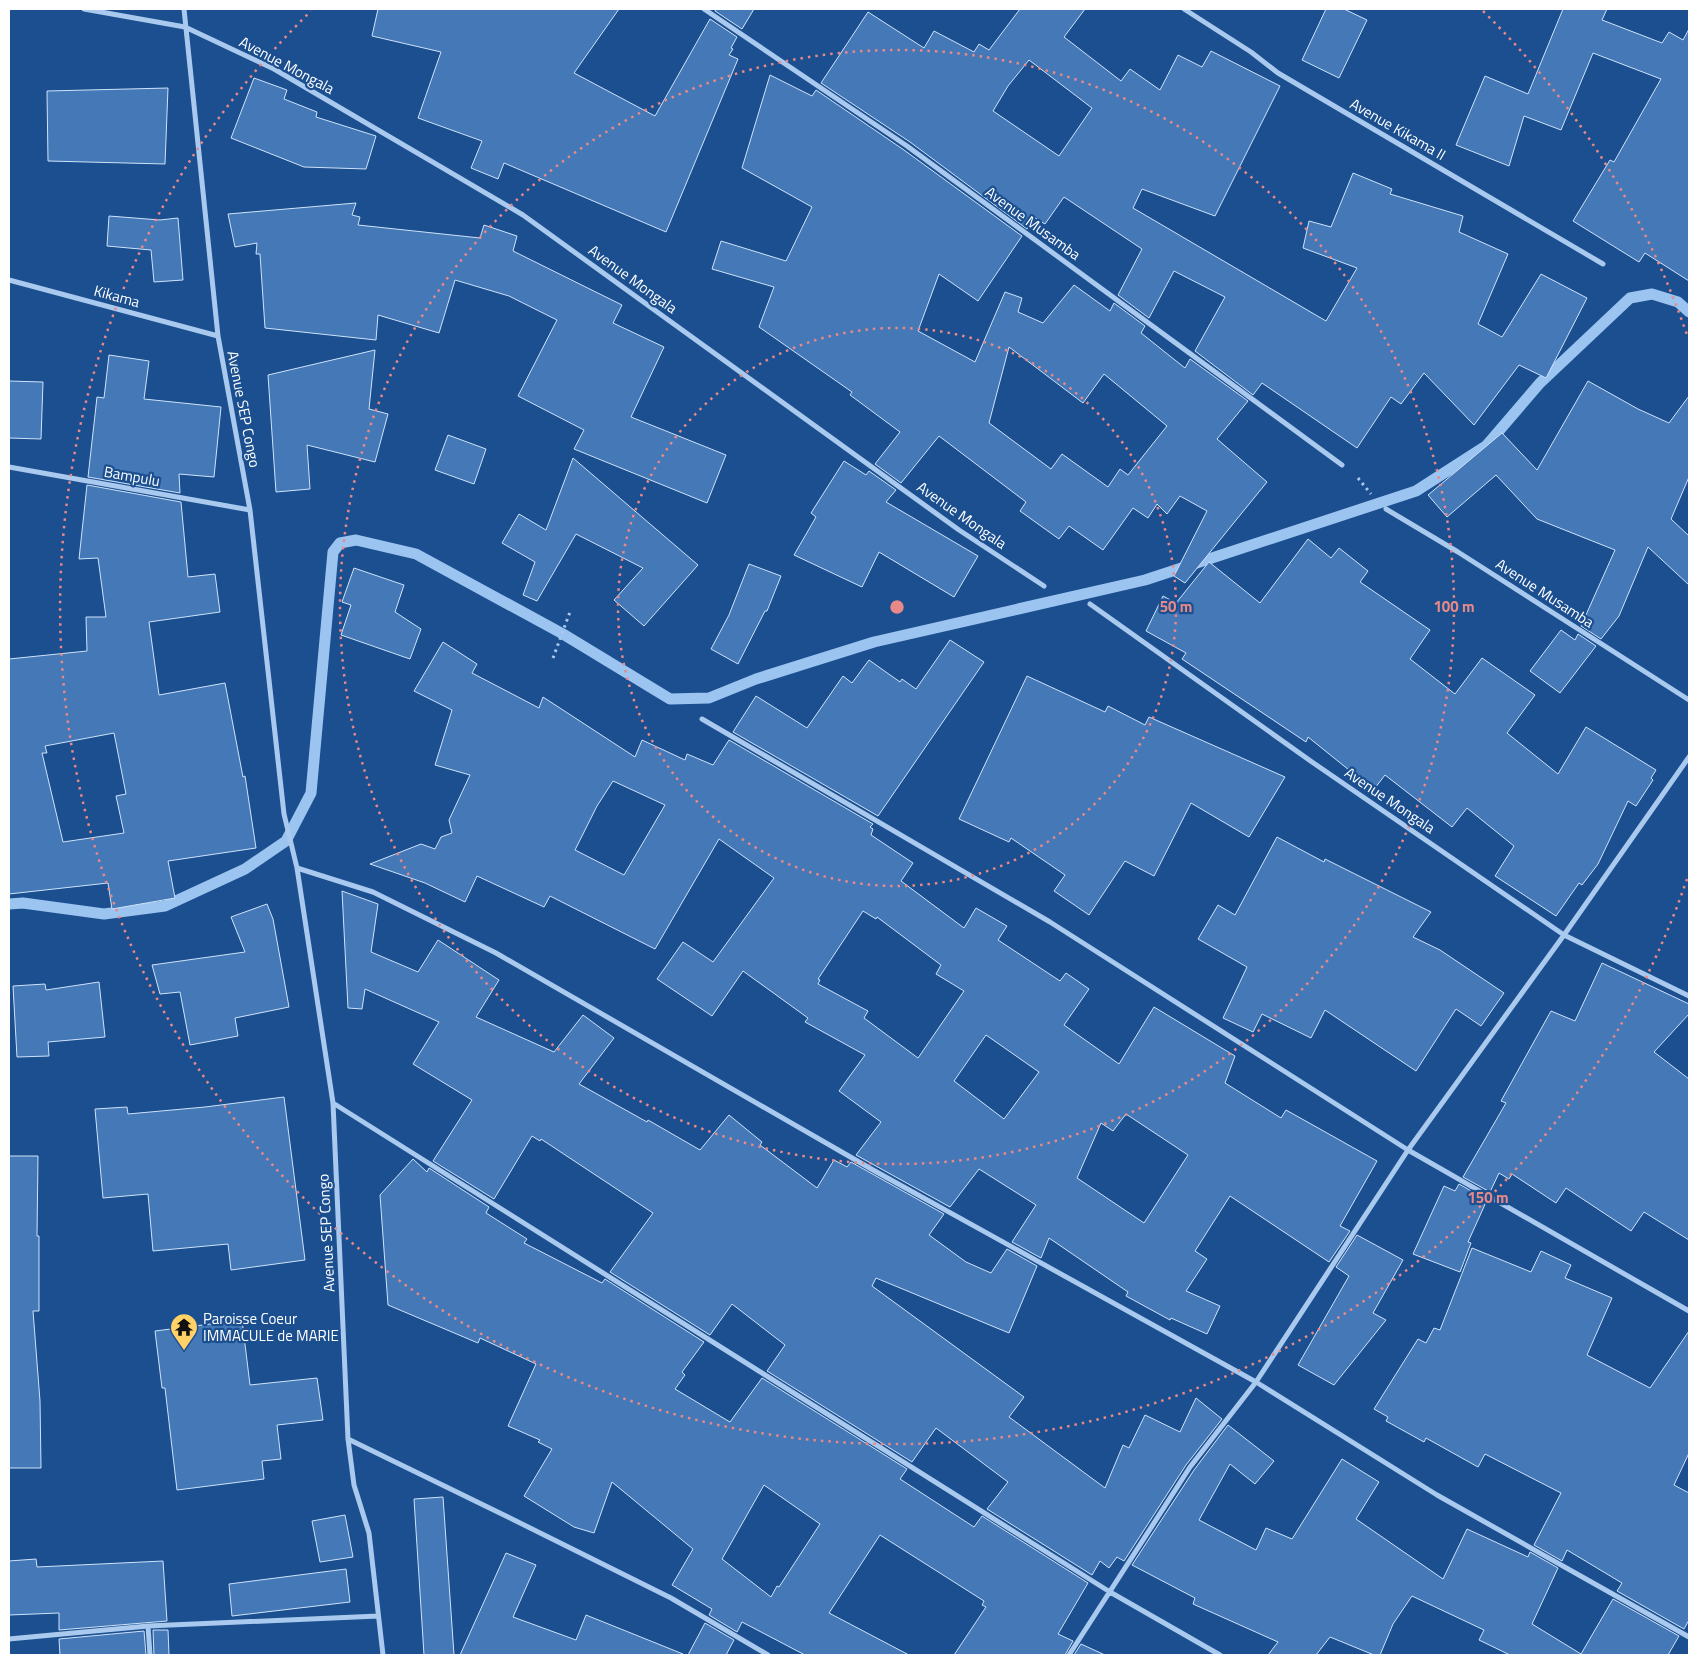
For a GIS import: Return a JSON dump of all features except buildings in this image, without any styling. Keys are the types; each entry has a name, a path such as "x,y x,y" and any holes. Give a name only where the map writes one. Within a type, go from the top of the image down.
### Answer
{"street":[{"name":"Avenue Mongala","path":"84,9 185,28 274,69 523,215 959,530 1044,586"},
{"name":"Avenue SEP Congo","path":"184,9 218,336 250,510 284,814 297,868 333,1103 348,1439 354,1485 369,1533 383,1655"},
{"name":"Avenue Musamba","path":"704,9 907,146 1342,465"},
{"name":"Avenue Kikama II","path":"1184,9 1251,52 1278,73 1603,264"},
{"name":"Kikama","path":"9,280 218,336"},
{"name":"Bampulu","path":"9,467 250,510"},
{"name":"Avenue Musamba","path":"1386,509 1458,552 1689,700"},
{"name":"Avenue Mongala","path":"1090,604 1312,762 1564,935 1689,996"},
{"path":"702,719 1050,922 1408,1150 1689,1311"},
{"path":"1069,1655 1190,1467 1256,1382 1408,1150 1564,935 1689,757"},
{"path":"297,868 373,892 496,953 873,1170 1256,1382 1437,1495 1689,1636"},
{"path":"333,1103 1110,1592 1220,1655"},
{"path":"348,1439 671,1598 768,1655"},
{"path":"9,1639 148,1626 378,1616"},
{"path":"148,1626 150,1655"}],"path":[{"path":"1342,465 1363,482 1386,509"},
{"path":"553,658 570,612"}],"waterway":[{"path":"9,904 23,903 104,914 165,906 245,869 286,841 311,793 333,552 340,543 356,540 416,554 563,634 670,699 709,698 756,679 874,642 1145,580 1416,491 1486,446 1540,383 1630,298 1652,294 1678,302 1689,312"}],"place":[{"name":"Paroisse Coeur IMMACULE de MARIE","path":"184,1351"}]}
